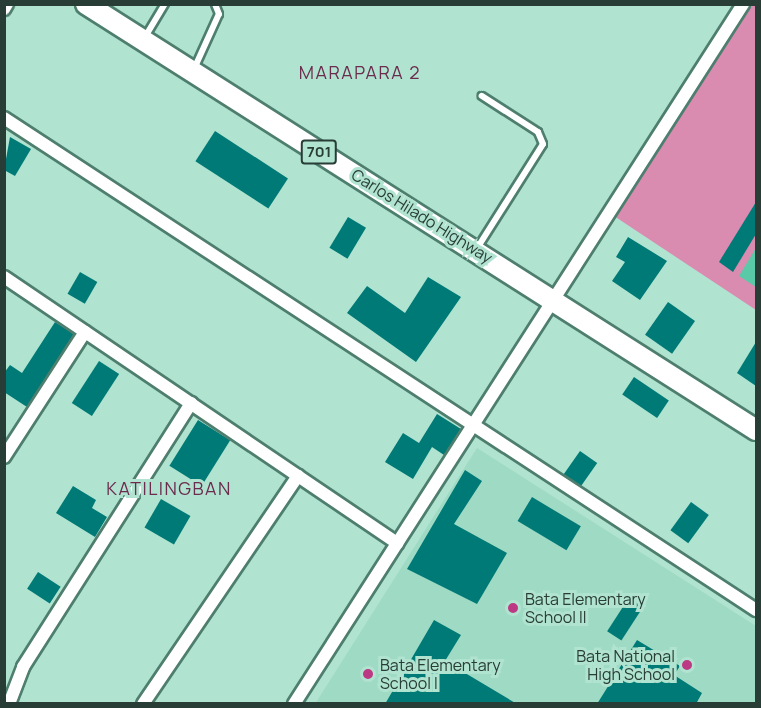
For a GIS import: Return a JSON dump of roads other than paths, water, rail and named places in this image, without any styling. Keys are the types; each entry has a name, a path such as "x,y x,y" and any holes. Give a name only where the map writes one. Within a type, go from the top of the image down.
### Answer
{"main road":[{"name":"Carlos Hilado Highway","path":"86,4 756,430"}],"street":[{"path":"4,9 7,4"},
{"path":"294,704 743,4"},
{"path":"4,118 756,610"},
{"path":"4,277 398,543"},
{"path":"4,457 85,332"},
{"path":"9,704 23,667 191,403"},
{"path":"143,704 298,476"}],"lane":[{"path":"143,40 165,4"},
{"path":"192,72 219,15 215,4"},
{"path":"476,250 543,144 538,132 482,96"}],"place":[{"name":"Bata Elementary School II","path":"513,608"},
{"name":"Bata National High School","path":"687,665"},
{"name":"Bata Elementary School I","path":"368,674"}],"district":[{"name":"MARAPARA 2","path":"360,72"},
{"name":"KATILINGBAN","path":"169,488"}]}
